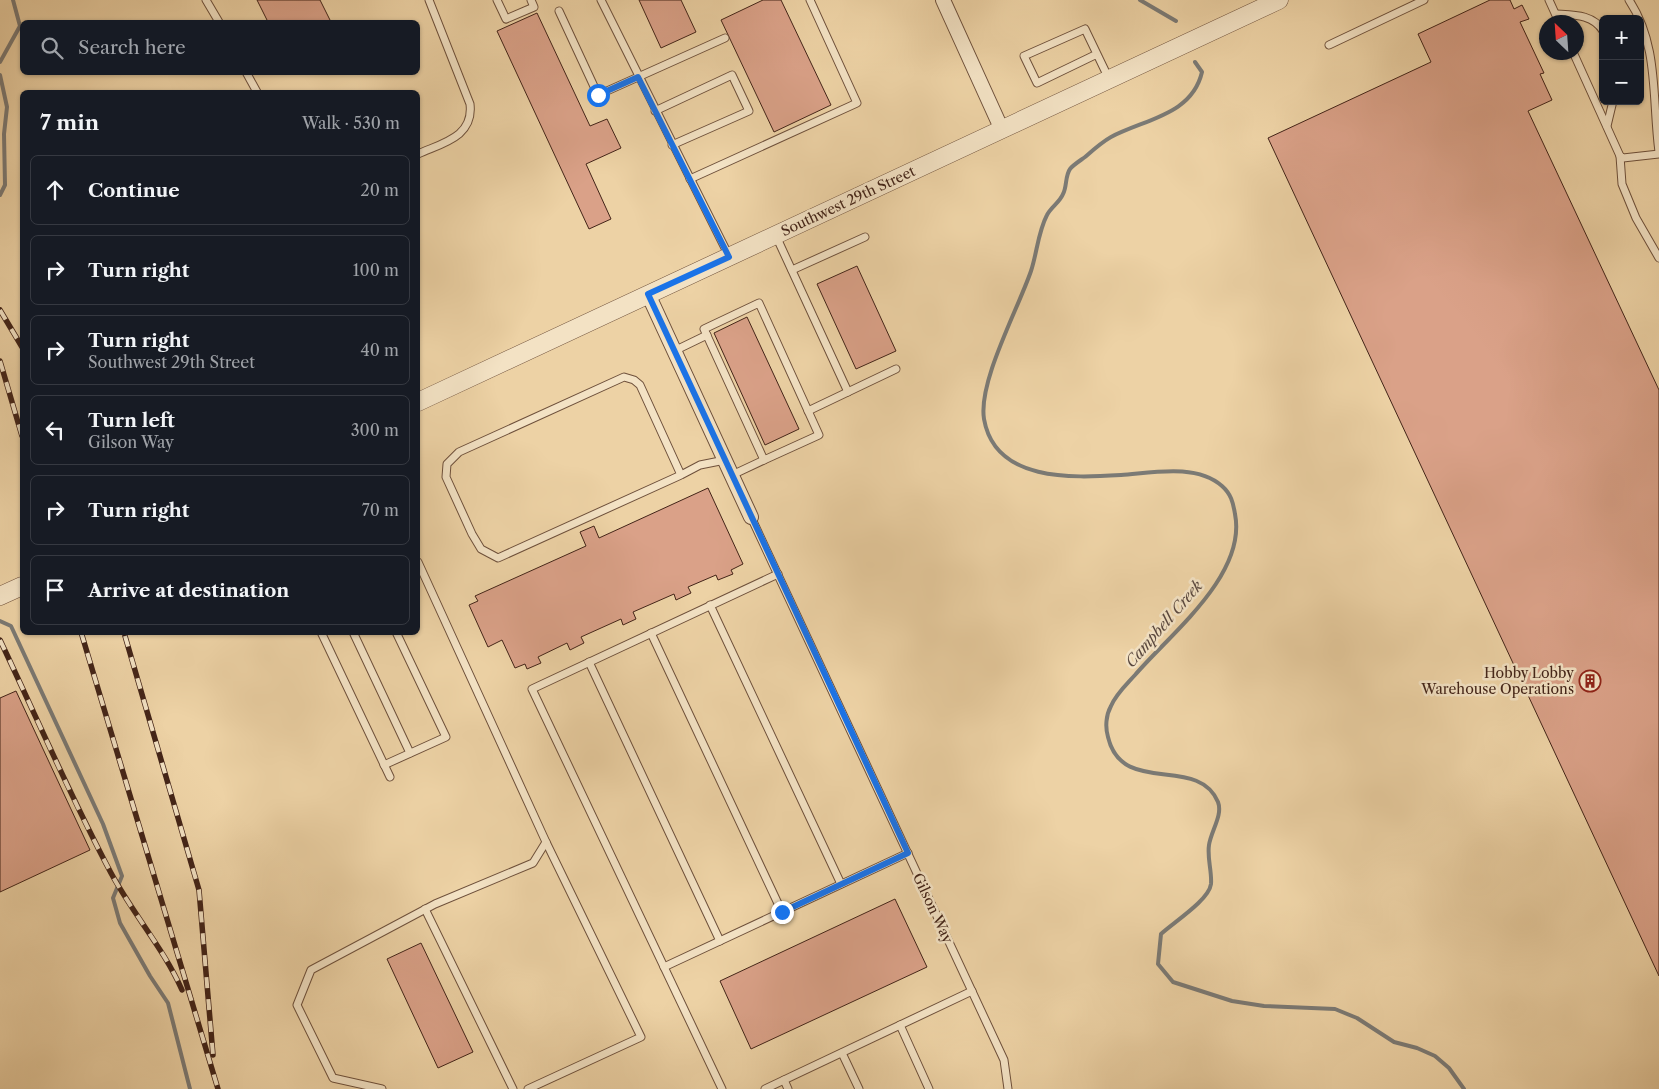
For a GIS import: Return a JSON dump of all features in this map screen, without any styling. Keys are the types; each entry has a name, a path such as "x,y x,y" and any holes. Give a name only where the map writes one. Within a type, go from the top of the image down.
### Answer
{"street":[{"path":"943,0 1002,130"},
{"name":"Southwest 29th Street","path":"420,398 729,257 1279,0"},
{"name":"Gilson Way","path":"648,294 752,517"},
{"path":"0,596 20,587"}],"lane":[{"path":"206,0 217,20"},
{"path":"420,153 461,134 469,121 471,113 470,104 429,0"},
{"path":"496,0 506,19 534,7 531,0"},
{"path":"601,0 729,257"},
{"path":"690,179 857,103 810,0"},
{"path":"1329,45 1424,0"},
{"path":"1549,0 1556,14 1583,15 1599,24"},
{"path":"1620,156 1623,158 1659,153 1656,58 1648,29 1630,0"},
{"path":"559,11 598,95 725,38"},
{"path":"1097,54 1036,83 1024,56 1085,29 1110,79"},
{"path":"1577,60 1620,156 1622,184 1636,218 1659,258"},
{"path":"248,75 256,90"},
{"path":"655,111 732,76 749,111 672,145"},
{"path":"1607,126 1612,105"},
{"path":"776,235 848,392"},
{"path":"792,270 865,237"},
{"path":"732,475 764,460 819,434 759,303 704,328 764,460"},
{"path":"674,351 707,336"},
{"path":"808,410 896,369"},
{"path":"681,475 640,385 634,380 624,377 459,452 446,464 446,476 472,534 481,549 498,558 681,475 700,466 725,460"},
{"name":"Gilson Way","path":"752,517 1004,1060 1008,1089"},
{"path":"420,566 546,842 641,1037 528,1089"},
{"path":"722,1089 532,689 778,574"},
{"path":"710,605 841,884"},
{"path":"651,633 782,912"},
{"path":"321,635 390,777"},
{"path":"354,635 410,753"},
{"path":"384,765 446,737 397,635"},
{"path":"589,662 720,941"},
{"path":"382,1089 333,1078 297,1006 311,970 426,910 533,863 546,842"},
{"path":"664,967 908,853"},
{"path":"426,910 513,1089"},
{"path":"765,1089 972,991"},
{"path":"900,1025 929,1089"},
{"path":"842,1052 859,1089"},
{"path":"784,1080 788,1089"}],"building":[{"path":"257,0 320,0 330,20 267,20"},
{"path":"639,0 681,0 696,32 661,48"},
{"path":"763,0 781,0 831,105 774,132 721,20"},
{"name":"Hobby Lobby Warehouse Operations","path":"1490,0 1510,0 1514,9 1522,5 1529,19 1520,22 1544,73 1540,74 1552,100 1528,111 1659,390 1659,976 1268,138 1431,62 1418,34"},
{"path":"537,13 590,126 607,119 621,148 586,164 611,219 589,229 497,31"},
{"path":"857,266 896,351 856,369 817,284"},
{"path":"747,317 799,429 765,445 714,333"},
{"path":"708,488 743,564 731,570 733,574 718,580 716,575 688,587 691,593 676,600 674,594 633,612 636,619 623,625 621,619 581,637 584,643 570,650 567,643 538,657 541,663 527,669 525,664 515,668 502,640 488,647 469,605 478,601 475,596 586,546 580,532 594,526 599,538"},
{"path":"16,691 90,850 0,892 0,698"},
{"path":"895,899 927,967 751,1049 720,981"},
{"path":"421,943 473,1052 438,1068 387,959"}],"waterway":[{"path":"0,62 20,26 13,0"},
{"name":"Campbell Creek","path":"1140,0 1176,21"},
{"name":"Campbell Creek","path":"1195,62 1202,72 1197,86 1178,107 1108,139 1070,169 1062,197 1049,212 1044,222 1031,271 1000,345 987,386 984,419 991,440 1003,455 1019,465 1038,472 1080,476 1173,471 1187,472 1211,479 1222,486 1230,495 1235,514 1236,537 1229,559 1218,581 1203,602 1122,690 1113,702 1106,721 1108,737 1116,755 1128,766 1144,771 1194,780 1208,788 1218,802 1218,818 1209,845 1211,879 1209,890 1198,904 1161,934 1158,964 1173,982 1232,1001 1264,1006 1335,1009 1357,1018 1394,1042 1417,1048 1435,1056 1449,1068 1464,1089"},
{"path":"0,75 7,107 4,134 5,185 0,195"},
{"path":"0,621 11,626 103,824 122,876 113,898 120,923 150,976 168,1003 190,1089"}],"railway":[{"path":"0,310 20,344"},
{"path":"0,361 20,429"},
{"path":"82,635 218,1089"},
{"path":"125,636 199,890 213,1055"},
{"path":"0,640 96,845 129,903 175,975 182,990"}],"place":[{"name":"Hobby Lobby Warehouse Operations","path":"1590,681"}],"route":[{"path":"598,95 638,77 729,257 648,294 908,853 782,912"}]}
